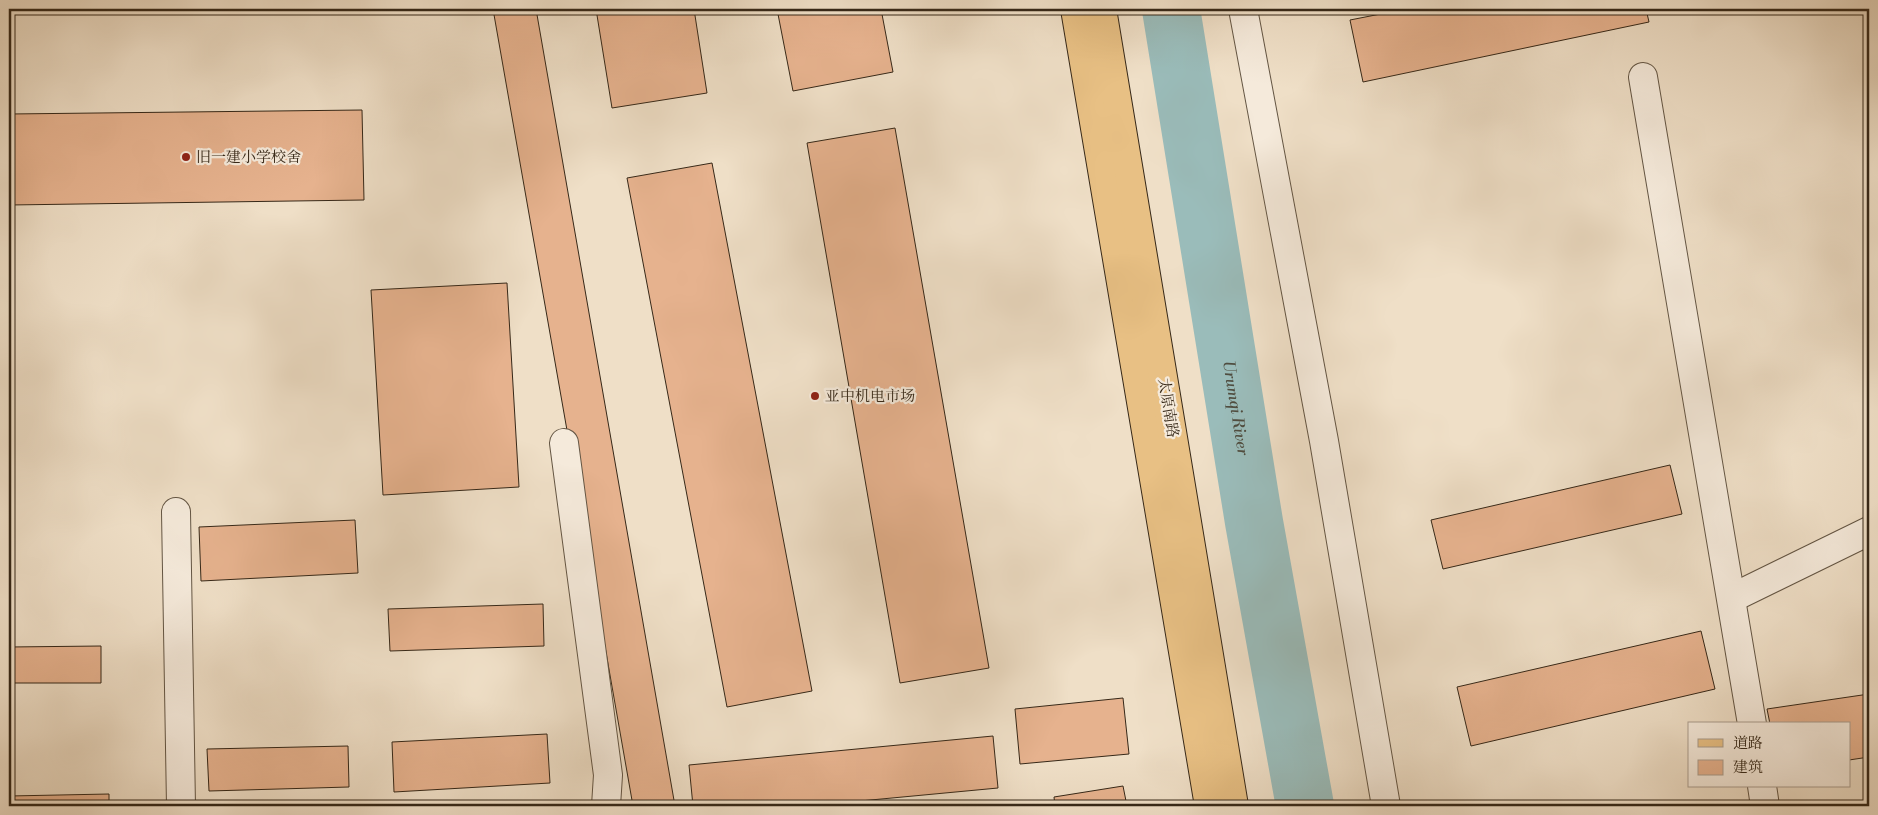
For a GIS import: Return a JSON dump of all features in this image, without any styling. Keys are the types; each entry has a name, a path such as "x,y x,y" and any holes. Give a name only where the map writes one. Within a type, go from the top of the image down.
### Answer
{"main road":[{"path":"1075,9 1209,806"},
{"name":"太原南路","path":"1102,9 1234,806"}],"street":[{"path":"1243,9 1324,441 1386,806"},
{"path":"1643,78 1752,722"},
{"path":"564,443 608,775 606,806"},
{"path":"176,512 181,806"},
{"path":"1732,598 1869,531"},
{"path":"1762,788 1765,806"}],"building":[{"path":"493,9 536,9 675,806 633,806"},
{"path":"596,9 694,9 707,93 612,108"},
{"path":"777,9 881,9 893,72 793,91"},
{"path":"1406,9 1646,9 1649,22 1363,82 1350,20"},
{"name":"旧一建小学校舍","path":"362,110 364,200 9,205 9,114"},
{"path":"895,128 989,668 900,683 807,143"},
{"path":"712,163 812,691 727,707 627,178"},
{"path":"507,283 519,487 383,495 371,290"},
{"path":"1670,465 1682,514 1443,569 1431,520"},
{"path":"355,520 358,573 201,581 199,527"},
{"path":"543,604 544,646 390,651 388,609"},
{"path":"1701,631 1715,689 1471,746 1457,687"},
{"path":"101,646 101,683 9,683 9,647"},
{"path":"1869,694 1869,757 1850,760 1850,722 1770,722 1767,709"},
{"path":"1123,698 1129,754 1020,764 1015,709"},
{"path":"547,734 550,783 394,792 392,742"},
{"path":"993,736 998,788 807,806 693,806 689,765"},
{"path":"348,746 349,787 209,791 207,749"},
{"path":"1123,786 1127,806 1055,806 1054,797"},
{"path":"109,794 109,806 9,806 9,796"}],"waterway":[{"name":"Urumqi River","path":"1171,9 1254,522 1305,806"}],"place":[{"name":"旧一建小学校舍","path":"186,157"},
{"name":"亚中机电市场","path":"815,396"}]}
